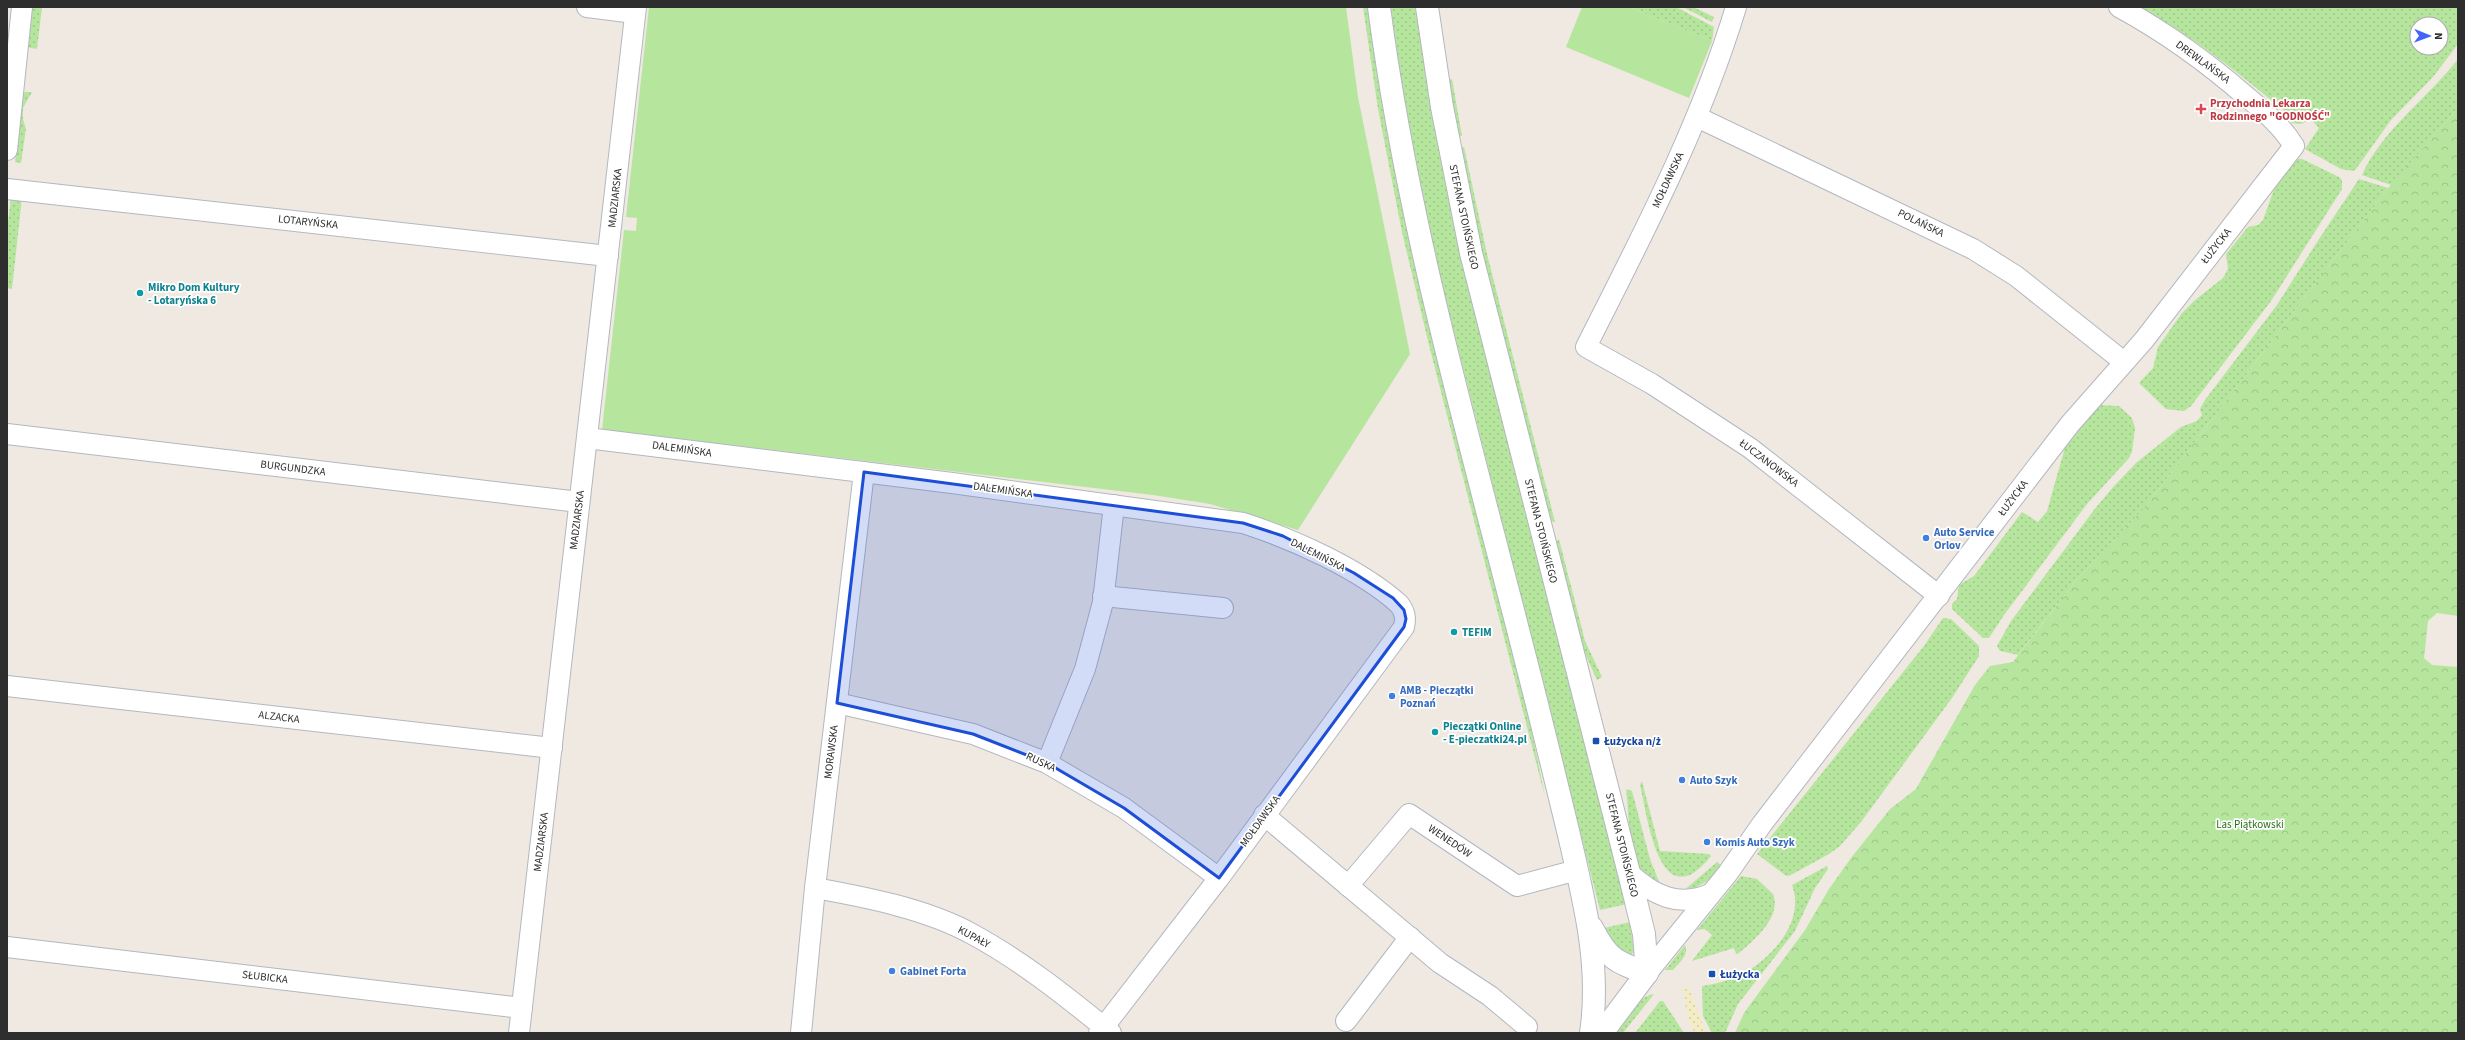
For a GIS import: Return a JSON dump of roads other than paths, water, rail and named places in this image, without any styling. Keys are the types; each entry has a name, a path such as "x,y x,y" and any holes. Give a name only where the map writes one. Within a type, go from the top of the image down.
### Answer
{"street":[{"path":"7,150 22,7"},
{"path":"587,7 636,10"},
{"path":"1379,7 1396,126 1427,271 1539,710 1589,922 1594,987 1591,1033"},
{"name":"STEFANA STOIŃSKIEGO","path":"1427,7 1451,157 1473,261 1644,934 1647,973"},
{"name":"MOŁDAWSKA","path":"1586,347 1697,117 1724,46 1736,7"},
{"name":"DREWLAŃSKA","path":"2119,7 2143,20 2214,68 2283,128 2294,146"},
{"name":"MADZIARSKA","path":"519,1033 636,10"},
{"name":"POLAŃSKA","path":"1697,117 1973,249 2016,276 2124,362"},
{"name":"ŁUŻYCKA","path":"1602,1033 2070,424 2149,333 2294,146"},
{"name":"LOTARYŃSKA","path":"7,189 608,256"},
{"name":"ŁUCZANOWSKA","path":"1586,347 1652,384 1750,448 1939,596"},
{"name":"BURGUNDZKA","path":"7,434 579,502"},
{"name":"DALEMIŃSKA","path":"587,438 864,472 1114,506 1188,514 1243,523 1283,536 1354,573 1399,604"},
{"name":"MORAWSKA","path":"800,1033 815,888 864,472"},
{"path":"1047,763 1085,669 1103,596 1114,506"},
{"path":"1103,596 1223,608"},
{"name":"MOŁDAWSKA","path":"1104,1031 1404,627 1406,619 1404,610 1399,604"},
{"name":"ALZACKA","path":"7,686 552,748"},
{"name":"RUSKA","path":"837,703 973,734 1047,763 1124,808 1219,878"},
{"name":"WENEDÓW","path":"1348,886 1409,814 1517,886 1577,870"},
{"path":"1264,815 1440,963 1490,996 1527,1027"},
{"path":"1629,873 1652,892 1668,899 1690,900 1710,894"},
{"name":"KUPAŁY","path":"815,888 894,905 971,933 1021,964 1104,1031"},
{"path":"1589,922 1601,944 1614,960 1647,973"},
{"path":"1346,1021 1410,937"},
{"name":"SŁUBICKA","path":"7,947 522,1008"}],"place":[{"name":"Przychodnia Lekarza Rodzinnego \"GODNOŚĆ\"","path":"2201,109"},
{"name":"Mikro Dom Kultury - Lotaryńska 6","path":"140,293"},
{"name":"Auto Service Orlov","path":"1926,538"},
{"name":"TEFIM","path":"1454,632"},
{"name":"AMB - Pieczątki Poznań","path":"1392,696"},
{"name":"Pieczątki Online - E-pieczatki24.pl","path":"1435,732"},
{"name":"Łużycka n/ż","path":"1596,741"},
{"name":"Auto Szyk","path":"1682,780"},
{"name":"Komis Auto Szyk","path":"1707,842"},
{"name":"Gabinet Forta","path":"892,971"},
{"name":"Łużycka","path":"1712,974"}],"park label":[{"name":"Las Piątkowski","path":"2250,824"}]}
